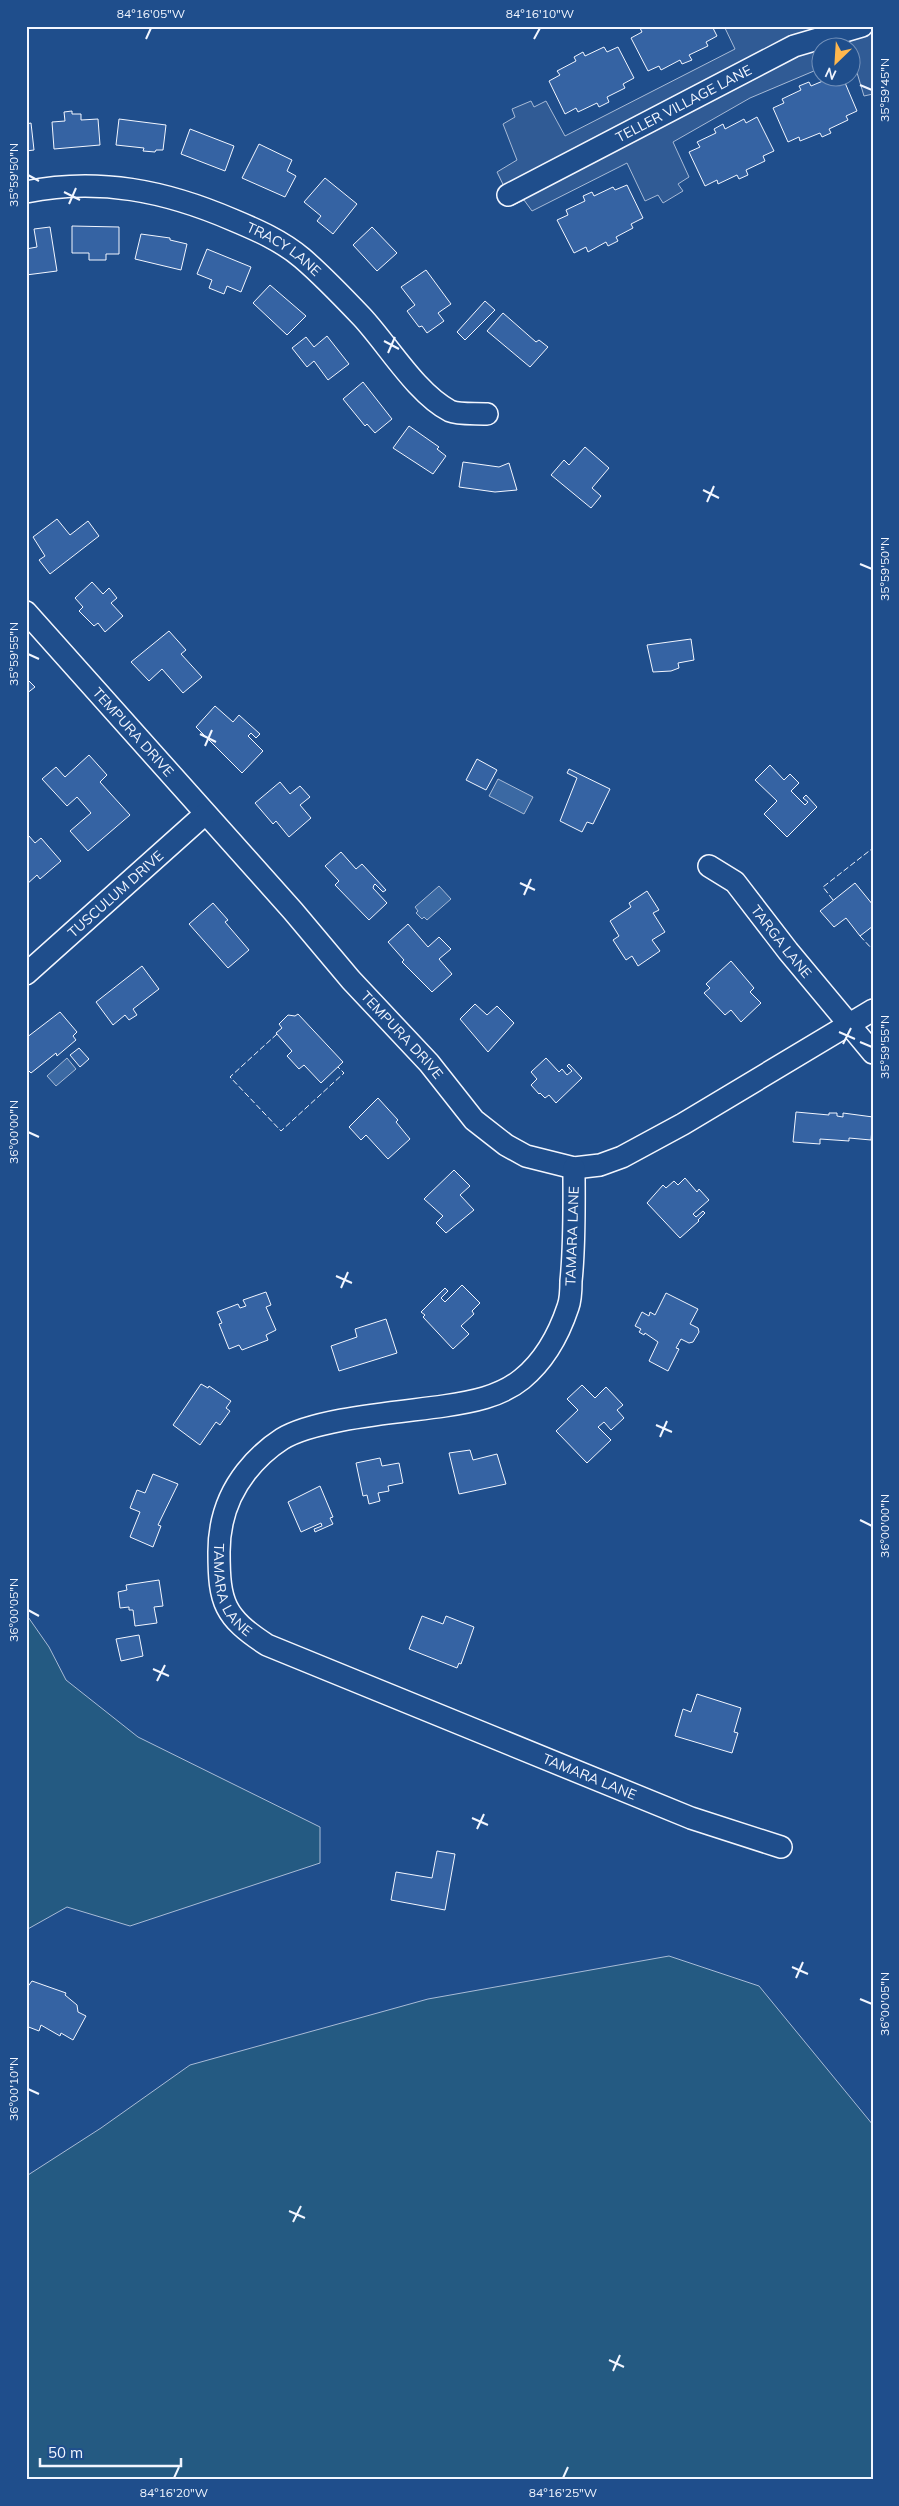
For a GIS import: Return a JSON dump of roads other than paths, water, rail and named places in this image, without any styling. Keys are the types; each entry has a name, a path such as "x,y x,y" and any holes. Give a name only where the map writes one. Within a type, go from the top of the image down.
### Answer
{"street":[{"name":"TELLER VILLAGE LANE","path":"508,195 794,46 862,26"},
{"name":"TRACY LANE","path":"26,192 93,185 155,192 191,202 260,231 301,257 362,317 419,386 451,412 487,414"},
{"name":"TEMPURA DRIVE","path":"26,612 351,980 428,1064 474,1120 506,1145 526,1156 574,1168 600,1165 622,1157 683,1124 873,1010"},
{"name":"TUSCULUM DRIVE","path":"26,974 205,814"},
{"name":"TARGA LANE","path":"709,866 736,882 873,1053"},
{"name":"TAMARA LANE","path":"574,1168 573,1263 569,1306 552,1343 536,1364 522,1379 506,1390 478,1400 341,1421 300,1431 283,1438 259,1456 236,1485 223,1516 219,1546 219,1574 224,1605 243,1630 276,1649 349,1680 462,1723 691,1818 781,1847"}]}
